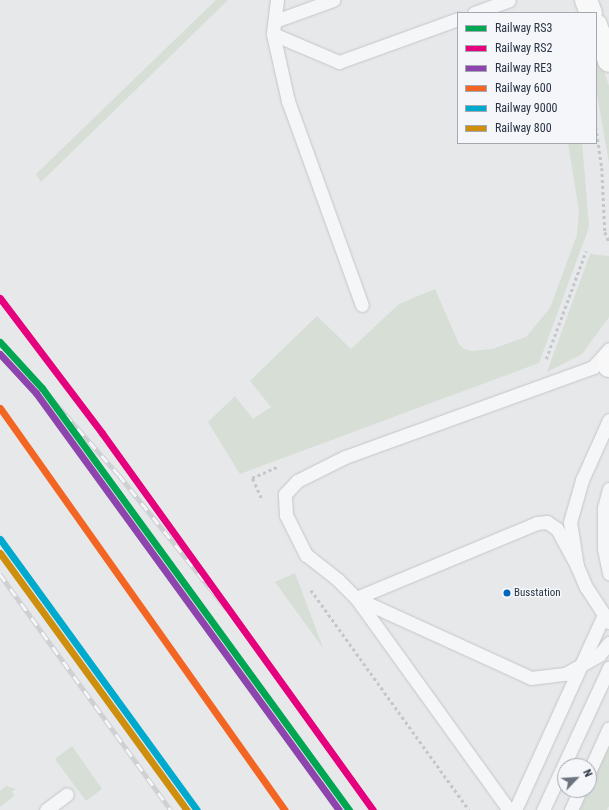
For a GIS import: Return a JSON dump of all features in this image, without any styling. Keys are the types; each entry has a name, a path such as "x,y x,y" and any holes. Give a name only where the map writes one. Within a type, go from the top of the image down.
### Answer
{"main road":[{"path":"586,0 591,12"},
{"path":"597,28 609,60"},
{"path":"609,359 609,366"}],"lane":[{"path":"277,0 274,28 288,101 362,305"},
{"path":"274,28 333,0"},
{"path":"477,12 509,0"},
{"path":"274,28 338,62 457,19"},
{"path":"509,810 356,598 337,579 306,555 286,515 285,494 290,486 345,457 593,367 609,349"},
{"path":"577,566 570,522 574,500 609,420"},
{"path":"609,489 604,508 604,549 609,573"},
{"path":"356,598 537,523 547,522 557,529 577,566 586,587 607,618 580,668 515,810"},
{"path":"356,598 531,678 565,674 580,668 599,655 609,643"},
{"path":"543,810 609,668"},
{"path":"595,758 609,728"},
{"path":"46,810 67,794"},
{"path":"571,810 576,798"}],"path":[{"path":"597,134 602,168 605,232 609,242"},
{"path":"306,583 469,810"}],"shaded area":[{"path":"216,0 228,0 41,182 36,174"},
{"path":"597,50 609,86 609,163 597,94"},
{"path":"568,144 582,144 589,227 539,363 240,474 208,422 235,396 253,419 271,407 250,381 317,316 351,349 399,304 435,289 459,344 464,349 471,351 492,349 526,337 550,308 577,235 579,211"},
{"path":"590,254 609,256 609,317 582,354 547,372"},
{"path":"295,573 323,648 275,582"},
{"path":"72,746 102,789 86,801 55,759"},
{"path":"609,746 609,806 607,810 579,810 585,798 597,798 597,772"},
{"path":"6,786 16,789 12,791 14,796 0,807 0,791"}],"railway":[{"path":"42,388 119,475 227,609"},
{"path":"0,574 171,810"}],"rail line":[{"name":"RS2","path":"0,298 102,433 373,810"},
{"name":"RS3","path":"0,342 42,388 349,810"},
{"name":"RE3","path":"0,354 36,393 339,810"},
{"name":"600","path":"0,408 285,810"},
{"name":"9000","path":"0,539 197,810"},
{"name":"800","path":"0,553 187,810"}],"place":[{"name":"Busstation","path":"507,593"}]}
